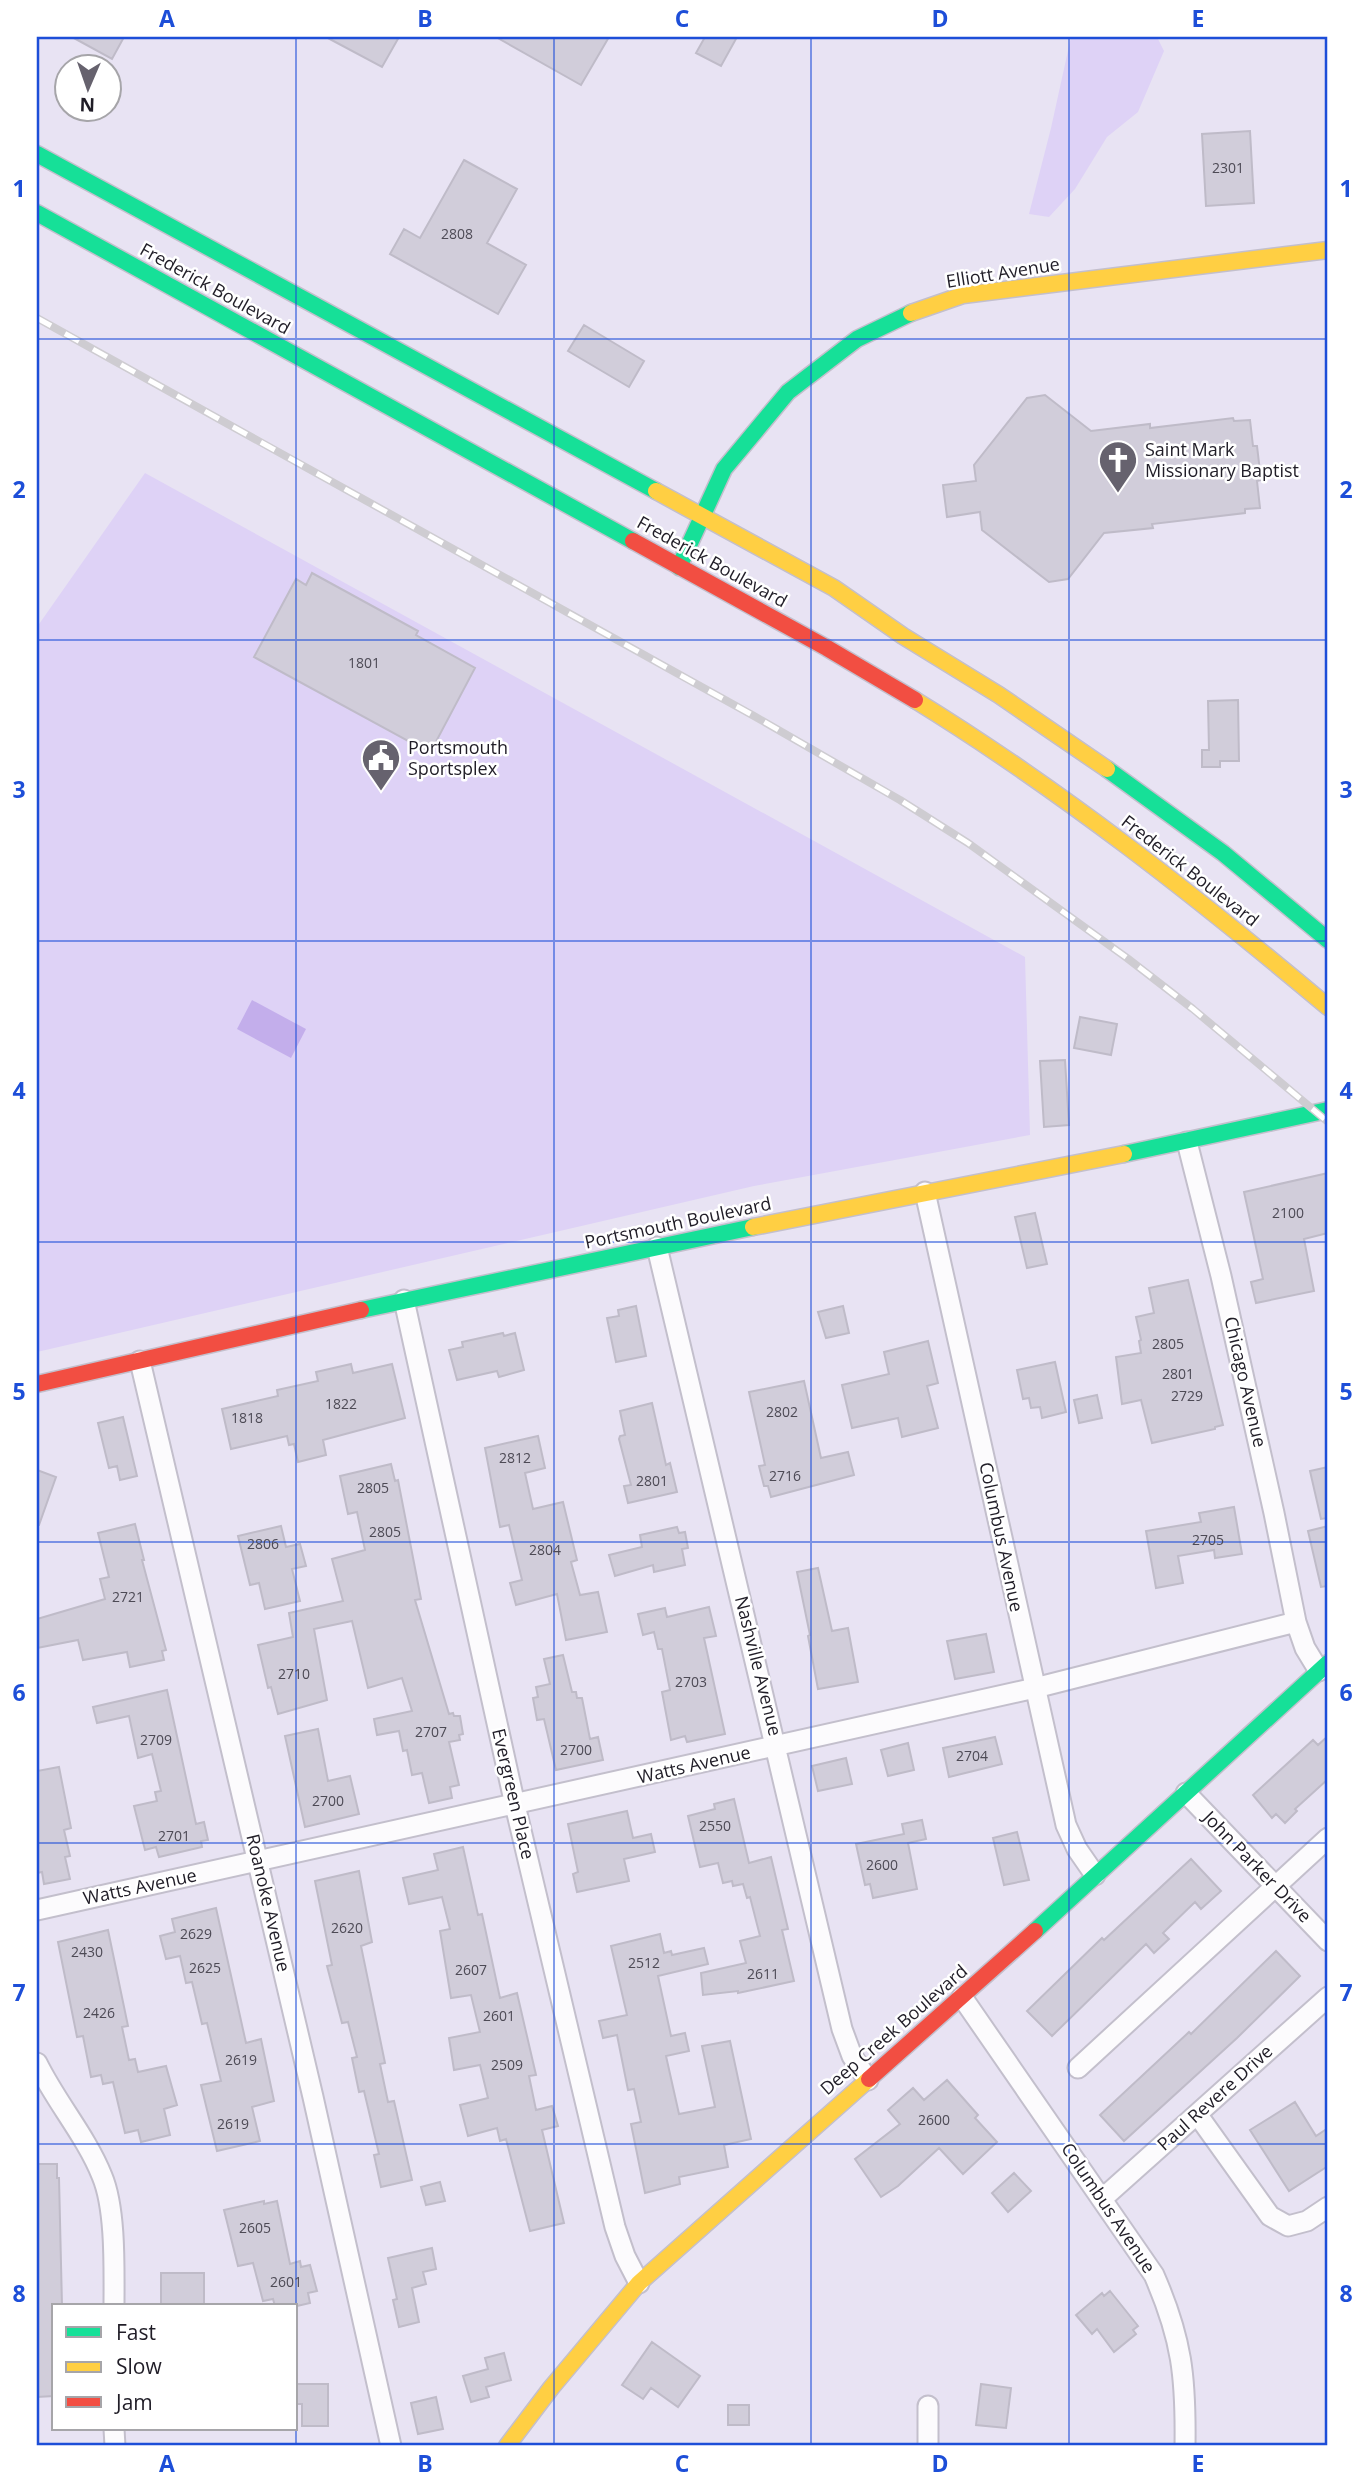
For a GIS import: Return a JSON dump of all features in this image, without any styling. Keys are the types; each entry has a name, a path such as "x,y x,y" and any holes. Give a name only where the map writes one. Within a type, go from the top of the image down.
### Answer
{"main road":[{"name":"Frederick Boulevard","path":"37,154 834,588 903,636 999,695 1091,757 1223,853 1328,940"},
{"name":"Frederick Boulevard","path":"37,213 827,648 953,724 1074,807 1188,892 1328,1007"},
{"name":"Elliott Avenue","path":"679,567 724,469 788,392 858,339 880,326 921,308 963,295 1328,250"},
{"name":"Portsmouth Boulevard","path":"37,1384 404,1300 925,1192 1187,1142 1328,1110"},
{"name":"Deep Creek Boulevard","path":"507,2446 551,2388 639,2283 962,1997 1324,1667"}],"street":[{"name":"Chicago Avenue","path":"1187,1142 1233,1329 1296,1622"},
{"name":"Columbus Avenue","path":"925,1192 1066,1825 1077,1849 1095,1875"},
{"name":"Nashville Avenue","path":"657,1247 842,2029 852,2056 868,2080"},
{"name":"Evergreen Place","path":"404,1300 515,1805 615,2227 625,2256 639,2283"},
{"name":"Roanoke Avenue","path":"140,1361 258,1861 391,2446"},
{"path":"1296,1622 1305,1648 1324,1667"},
{"name":"Watts Avenue","path":"37,1910 1035,1688 1296,1622"},
{"name":"John Parker Drive","path":"1186,1793 1328,1941"},
{"path":"1078,2068 1328,1838"},
{"name":"Columbus Avenue","path":"962,1997 1154,2275 1170,2310 1180,2349 1186,2388 1185,2446"},
{"name":"Paul Revere Drive","path":"1102,2199 1328,1997"},
{"path":"37,2063 103,2178 109,2203 114,2304"},
{"path":"1196,2115 1270,2216 1287,2226 1307,2221 1328,2207"},
{"path":"928,2406 928,2446"}],"shaded area":[{"path":"1071,37 1157,37 1164,51 1138,112 1107,137 1075,189 1049,217 1029,214 1051,128"},
{"name":"Portsmouth Sportsplex","path":"145,473 1025,957 1030,1135 754,1186 37,1352 37,627"},
{"path":"252,1000 306,1029 291,1058 237,1029"}],"building":[{"path":"72,37 124,37 116,52 99,52"},
{"path":"326,37 399,37 382,67"},
{"path":"496,37 609,37 581,85"},
{"path":"705,37 737,37 721,66 696,53"},
{"path":"1250,131 1254,203 1206,206 1202,134"},
{"path":"464,160 517,189 487,243 526,265 498,314 390,254 404,229 420,238"},
{"path":"584,325 644,361 629,387 568,351"},
{"name":"Saint Mark Missionary Baptist","path":"1045,395 1091,431 1150,424 1150,428 1233,418 1234,421 1250,420 1253,446 1257,446 1261,480 1257,481 1260,508 1245,509 1245,513 1152,524 1153,528 1104,533 1068,579 1049,582 982,530 980,512 947,517 943,485 976,481 974,465 1027,398"},
{"path":"312,573 418,631 416,635 475,668 430,753 254,657 296,579 306,585"},
{"path":"1238,700 1239,761 1220,761 1220,767 1202,767 1202,750 1209,750 1208,701"},
{"path":"1080,1017 1117,1024 1111,1055 1074,1048"},
{"path":"1065,1060 1069,1125 1044,1127 1040,1061"},
{"path":"1328,1173 1328,1233 1304,1239 1314,1291 1256,1303 1251,1282 1263,1279 1244,1192"},
{"path":"1035,1213 1047,1264 1027,1268 1015,1217"},
{"path":"1188,1280 1223,1425 1152,1443 1141,1400 1122,1404 1116,1357 1141,1353 1136,1317 1154,1313 1149,1288"},
{"path":"636,1306 646,1356 616,1362 607,1318 619,1316 618,1310"},
{"path":"843,1306 849,1333 826,1338 818,1312"},
{"path":"503,1333 504,1336 515,1333 524,1370 499,1377 497,1371 457,1380 449,1350 463,1347 462,1342"},
{"path":"928,1341 938,1383 927,1386 938,1428 902,1437 898,1418 852,1428 842,1385 889,1374 884,1352"},
{"path":"1055,1362 1066,1412 1042,1418 1040,1407 1031,1408 1029,1398 1023,1399 1017,1370"},
{"path":"351,1364 353,1373 392,1364 405,1418 323,1440 326,1455 298,1462 294,1444 289,1445 287,1436 231,1449 222,1409 278,1396 277,1390 318,1381 316,1372"},
{"path":"804,1381 821,1458 848,1452 854,1475 771,1497 768,1486 764,1486 759,1466 765,1465 749,1392"},
{"path":"1097,1395 1102,1418 1079,1423 1074,1400"},
{"path":"652,1403 666,1465 670,1463 677,1492 628,1503 624,1486 631,1485 619,1439 625,1435 620,1411"},
{"path":"123,1417 137,1476 120,1480 117,1466 109,1468 98,1423"},
{"path":"538,1436 545,1468 525,1473 533,1509 563,1502 577,1560 571,1562 580,1595 598,1592 607,1632 566,1640 557,1594 516,1605 510,1583 522,1580 509,1525 500,1527 485,1448"},
{"path":"391,1464 395,1481 398,1480 421,1599 415,1600 449,1714 460,1716 463,1734 459,1735 460,1740 449,1742 459,1785 450,1787 452,1798 429,1803 422,1773 412,1775 407,1750 403,1751 399,1731 377,1735 374,1719 412,1711 402,1678 368,1688 352,1621 314,1629 327,1700 278,1714 271,1687 268,1688 258,1645 293,1637 289,1613 343,1601 332,1559 365,1550 357,1512 348,1514 340,1476"},
{"path":"1328,1467 1328,1518 1321,1519 1310,1471"},
{"path":"37,1470 56,1477 39,1525 37,1525"},
{"path":"1234,1507 1242,1554 1215,1558 1214,1550 1178,1556 1183,1583 1156,1588 1146,1531 1201,1522 1199,1513"},
{"path":"135,1524 166,1650 162,1651 164,1660 130,1667 127,1652 83,1660 78,1640 37,1648 37,1619 105,1599 100,1579 109,1577 98,1533"},
{"path":"281,1526 286,1547 300,1544 306,1566 292,1569 300,1601 265,1609 259,1583 250,1585 238,1536"},
{"path":"1328,1526 1328,1586 1321,1587 1308,1531"},
{"path":"677,1527 679,1533 685,1532 688,1548 682,1549 685,1565 654,1572 653,1565 615,1576 609,1555 642,1547 640,1535"},
{"path":"818,1568 832,1631 848,1628 858,1682 818,1689 797,1572"},
{"path":"709,1607 716,1636 704,1638 725,1734 687,1742 685,1736 671,1740 662,1692 670,1690 662,1649 658,1649 654,1632 643,1635 638,1614 665,1608 667,1617"},
{"path":"986,1634 994,1672 955,1679 947,1641"},
{"path":"563,1655 572,1692 576,1692 577,1698 582,1698 590,1739 598,1737 603,1760 556,1770 544,1719 537,1720 533,1698 538,1697 536,1687 550,1684 544,1659"},
{"path":"167,1690 196,1824 204,1822 208,1840 201,1841 202,1847 159,1857 156,1847 145,1850 134,1806 157,1801 155,1792 161,1791 152,1754 138,1758 129,1716 97,1723 93,1707"},
{"path":"318,1729 328,1781 350,1776 359,1814 305,1827 285,1736"},
{"path":"1328,1736 1328,1779 1295,1809 1297,1811 1285,1823 1276,1814 1272,1818 1253,1795 1313,1740 1318,1745"},
{"path":"995,1737 1002,1764 949,1777 943,1748"},
{"path":"908,1743 914,1770 888,1776 881,1750"},
{"path":"846,1758 852,1784 818,1791 812,1766"},
{"path":"59,1767 71,1828 64,1830 70,1856 65,1857 70,1879 44,1884 42,1872 37,1873 37,1771"},
{"path":"734,1799 749,1863 771,1857 788,1929 782,1930 794,1981 738,1993 703,1995 701,1973 746,1963 740,1941 760,1936 750,1897 747,1898 743,1884 733,1886 732,1881 723,1883 718,1863 700,1867 688,1816 715,1809 714,1804"},
{"path":"627,1811 633,1838 651,1834 655,1852 624,1859 629,1881 577,1892 573,1874 578,1872 568,1824"},
{"path":"922,1820 926,1839 908,1843 917,1889 873,1898 870,1884 865,1885 856,1844 904,1834 902,1824"},
{"path":"1017,1832 1029,1880 1004,1885 993,1838"},
{"path":"463,1847 478,1915 482,1914 500,1998 517,1993 536,2075 529,2076 536,2110 552,2106 558,2126 542,2130 564,2223 530,2231 506,2139 500,2141 497,2128 468,2136 460,2105 488,2098 480,2065 454,2070 449,2038 480,2032 471,1995 451,1998 440,1931 450,1929 442,1897 409,1904 403,1878 438,1870 434,1854"},
{"path":"1191,1859 1221,1891 1201,1909 1195,1902 1163,1933 1169,1939 1154,1953 1146,1944 1052,2036 1027,2011 1102,1938 1104,1940"},
{"path":"359,1871 372,1942 361,1946 385,2063 380,2064 388,2102 394,2101 412,2180 381,2187 374,2155 379,2154 364,2091 359,2092 352,2058 357,2057 348,2022 342,2023 327,1966 332,1965 315,1881"},
{"path":"216,1908 246,2043 261,2039 274,2101 252,2107 260,2141 217,2151 201,2085 221,2081 207,2023 202,2024 192,1982 186,1983 180,1956 166,1959 160,1936 175,1932 172,1919"},
{"path":"108,1930 128,2026 122,2027 129,2060 135,2059 138,2072 166,2066 177,2105 164,2109 170,2135 141,2142 138,2130 125,2133 113,2082 103,2084 101,2075 91,2077 83,2036 77,2037 58,1942"},
{"path":"660,1934 664,1953 671,1951 672,1955 704,1948 708,1964 658,1976 671,2036 685,2033 689,2051 666,2056 679,2114 715,2107 702,2046 730,2041 751,2139 724,2145 728,2167 679,2177 680,2184 645,2193 631,2124 641,2122 634,2089 628,2090 617,2035 603,2038 599,2021 627,2015 611,1946"},
{"path":"1276,1951 1300,1976 1237,2038 1124,2141 1100,2115 1189,2032 1191,2034"},
{"path":"947,2080 978,2115 975,2118 997,2142 963,2174 939,2148 898,2186 881,2197 855,2159 900,2124 888,2110 913,2088 924,2100"},
{"path":"1295,2102 1316,2136 1328,2128 1328,2166 1289,2191 1250,2130"},
{"path":"37,2164 57,2164 62,2304 52,2304 52,2396 37,2397"},
{"path":"1014,2173 1031,2191 1008,2212 992,2193"},
{"path":"440,2182 445,2201 426,2205 421,2187"},
{"path":"264,2201 264,2204 277,2201 290,2264 300,2261 301,2267 310,2265 317,2291 308,2293 310,2303 298,2306 274,2304 273,2299 263,2301 253,2263 238,2266 224,2210"},
{"path":"432,2248 436,2269 423,2272 426,2284 412,2288 419,2322 399,2327 393,2300 397,2299 388,2258"},
{"path":"161,2273 204,2273 204,2304 161,2304"},
{"path":"1110,2291 1138,2326 1133,2330 1136,2334 1114,2352 1097,2329 1092,2334 1076,2315 1102,2293 1104,2296"},
{"path":"652,2342 700,2376 678,2407 651,2388 643,2399 622,2385"},
{"path":"504,2353 511,2380 486,2387 489,2397 471,2402 463,2376 488,2369 485,2358"},
{"path":"298,2384 328,2384 328,2426 302,2426 302,2404 298,2404"},
{"path":"981,2384 1011,2388 1006,2428 976,2425"},
{"path":"436,2397 443,2429 418,2434 411,2403"},
{"path":"728,2405 749,2405 749,2425 728,2425"}],"railway":[{"path":"37,318 754,716 900,800 968,843 1127,958 1193,1009 1328,1122"}],"traffic: fast":[{"path":"37,154 656,491"},
{"path":"37,213 633,541"},
{"path":"679,567 724,469 788,392 857,339 911,313"},
{"path":"1107,769 1223,853 1328,940"},
{"path":"1124,1154 1328,1110"},
{"path":"361,1310 753,1227"},
{"path":"1035,1931 1328,1663"}],"traffic: slow":[{"path":"911,313 963,295 1328,250"},
{"path":"656,491 834,588 1107,769"},
{"path":"915,700 1023,770 1127,846 1229,925 1328,1007"},
{"path":"753,1227 1124,1154"},
{"path":"507,2446 551,2388 639,2283 869,2079"}],"traffic: jam":[{"path":"633,541 915,700"},
{"path":"37,1384 361,1310"},
{"path":"869,2079 1035,1931"}],"place":[{"name":"Saint Mark Missionary Baptist","path":"1118,494"},
{"name":"Portsmouth Sportsplex","path":"381,792"}]}
